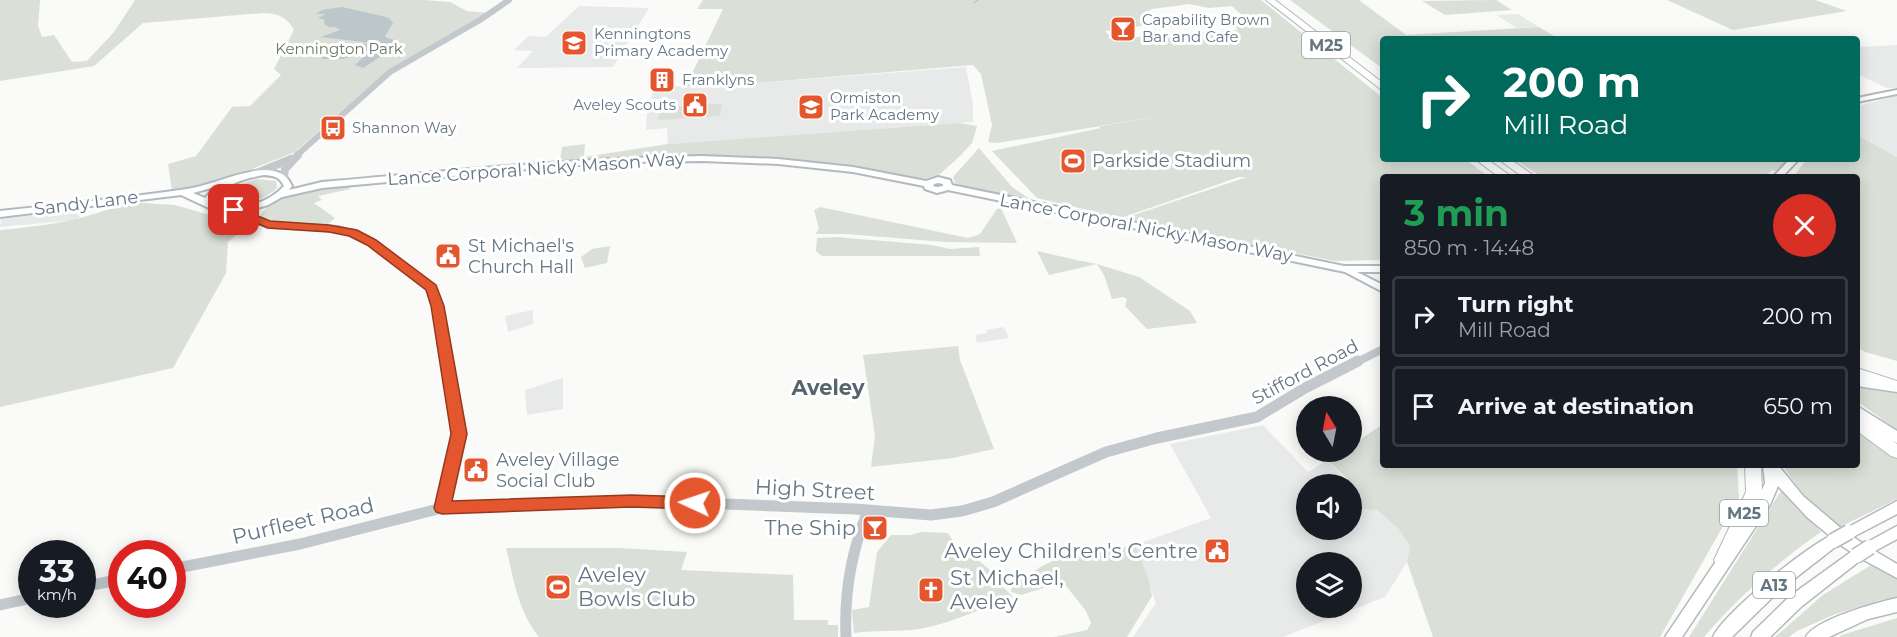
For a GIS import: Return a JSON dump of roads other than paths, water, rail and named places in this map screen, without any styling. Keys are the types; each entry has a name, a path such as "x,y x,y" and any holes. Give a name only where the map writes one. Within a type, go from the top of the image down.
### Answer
{"highway":[{"name":"M25","path":"1270,0 1380,86"},
{"name":"M25","path":"1281,0 1380,76"},
{"path":"1476,162 1498,174"},
{"path":"1484,162 1499,174"},
{"path":"1500,162 1518,174"},
{"path":"1508,162 1526,174"},
{"path":"1860,369 1897,380"},
{"path":"1860,375 1897,387"},
{"path":"1860,382 1897,387"},
{"path":"1860,412 1897,438"},
{"path":"1860,425 1897,452"},
{"name":"M25","path":"1723,560 1754,492 1753,468"},
{"path":"1673,637 1771,491 1770,468"},
{"path":"1772,468 1792,494 1817,518 1848,543 1897,572"},
{"name":"A13","path":"1721,637 1752,604 1788,573 1833,541 1897,507"},
{"name":"A13","path":"1759,637 1796,601 1856,556 1897,532"},
{"path":"1814,637 1838,624 1872,611 1897,605"}],"main road":[{"path":"1860,99 1897,92"},
{"name":"Lance Corporal Nicky Mason Way","path":"249,176 271,174 298,184 322,185 610,160 684,158 764,160 861,170 928,184 941,180 947,182 948,187 1344,269 1380,270"},
{"path":"1780,174 1792,162"},
{"name":"Sandy Lane","path":"0,214 172,193 249,176"},
{"path":"280,195 288,186 286,178"},
{"path":"207,202 213,192 231,181"},
{"name":"Lance Corporal Nicky Mason Way","path":"234,210 269,201 280,195 322,185"},
{"name":"Sandy Lane","path":"172,193 191,194 215,208 234,210"},
{"name":"Lance Corporal Nicky Mason Way","path":"1344,269 1380,287"}],"street":[{"path":"286,178 285,169 293,159 390,72 480,20 509,0"},
{"path":"249,176 293,159"},
{"path":"254,217 258,210 269,201"},
{"path":"234,210 268,225 329,228 352,233 372,243 432,288 438,306 459,434 442,508"},
{"name":"Stifford Road","path":"1137,443 1257,417 1305,388 1380,350"},
{"name":"High Street","path":"442,508 647,501 931,515 975,508 1015,493 1079,462 1137,443"},
{"name":"Purfleet Road","path":"186,566 300,544 442,508"},
{"path":"846,637 846,589 868,511"}],"waterway":[{"path":"974,3 978,0"}],"place":[{"name":"Capability Brown Bar and Cafe","path":"1123,29"},
{"name":"Kenningtons Primary Academy","path":"574,43"},
{"name":"Franklyns","path":"662,80"},
{"name":"Aveley Scouts","path":"695,105"},
{"name":"Ormiston Park Academy","path":"811,107"},
{"name":"Shannon Way","path":"333,128"},
{"name":"Parkside Stadium","path":"1073,161"},
{"name":"St Michael's Church Hall","path":"448,256"},
{"name":"Aveley Village Social Club","path":"476,470"},
{"name":"The Ship","path":"875,528"},
{"name":"Aveley Children's Centre","path":"1217,551"},
{"name":"Aveley Bowls Club","path":"558,587"},
{"name":"St Michael, Aveley","path":"931,590"}],"district":[{"name":"Aveley","path":"828,388"}],"park label":[{"name":"Kennington Park","path":"339,49"}]}
